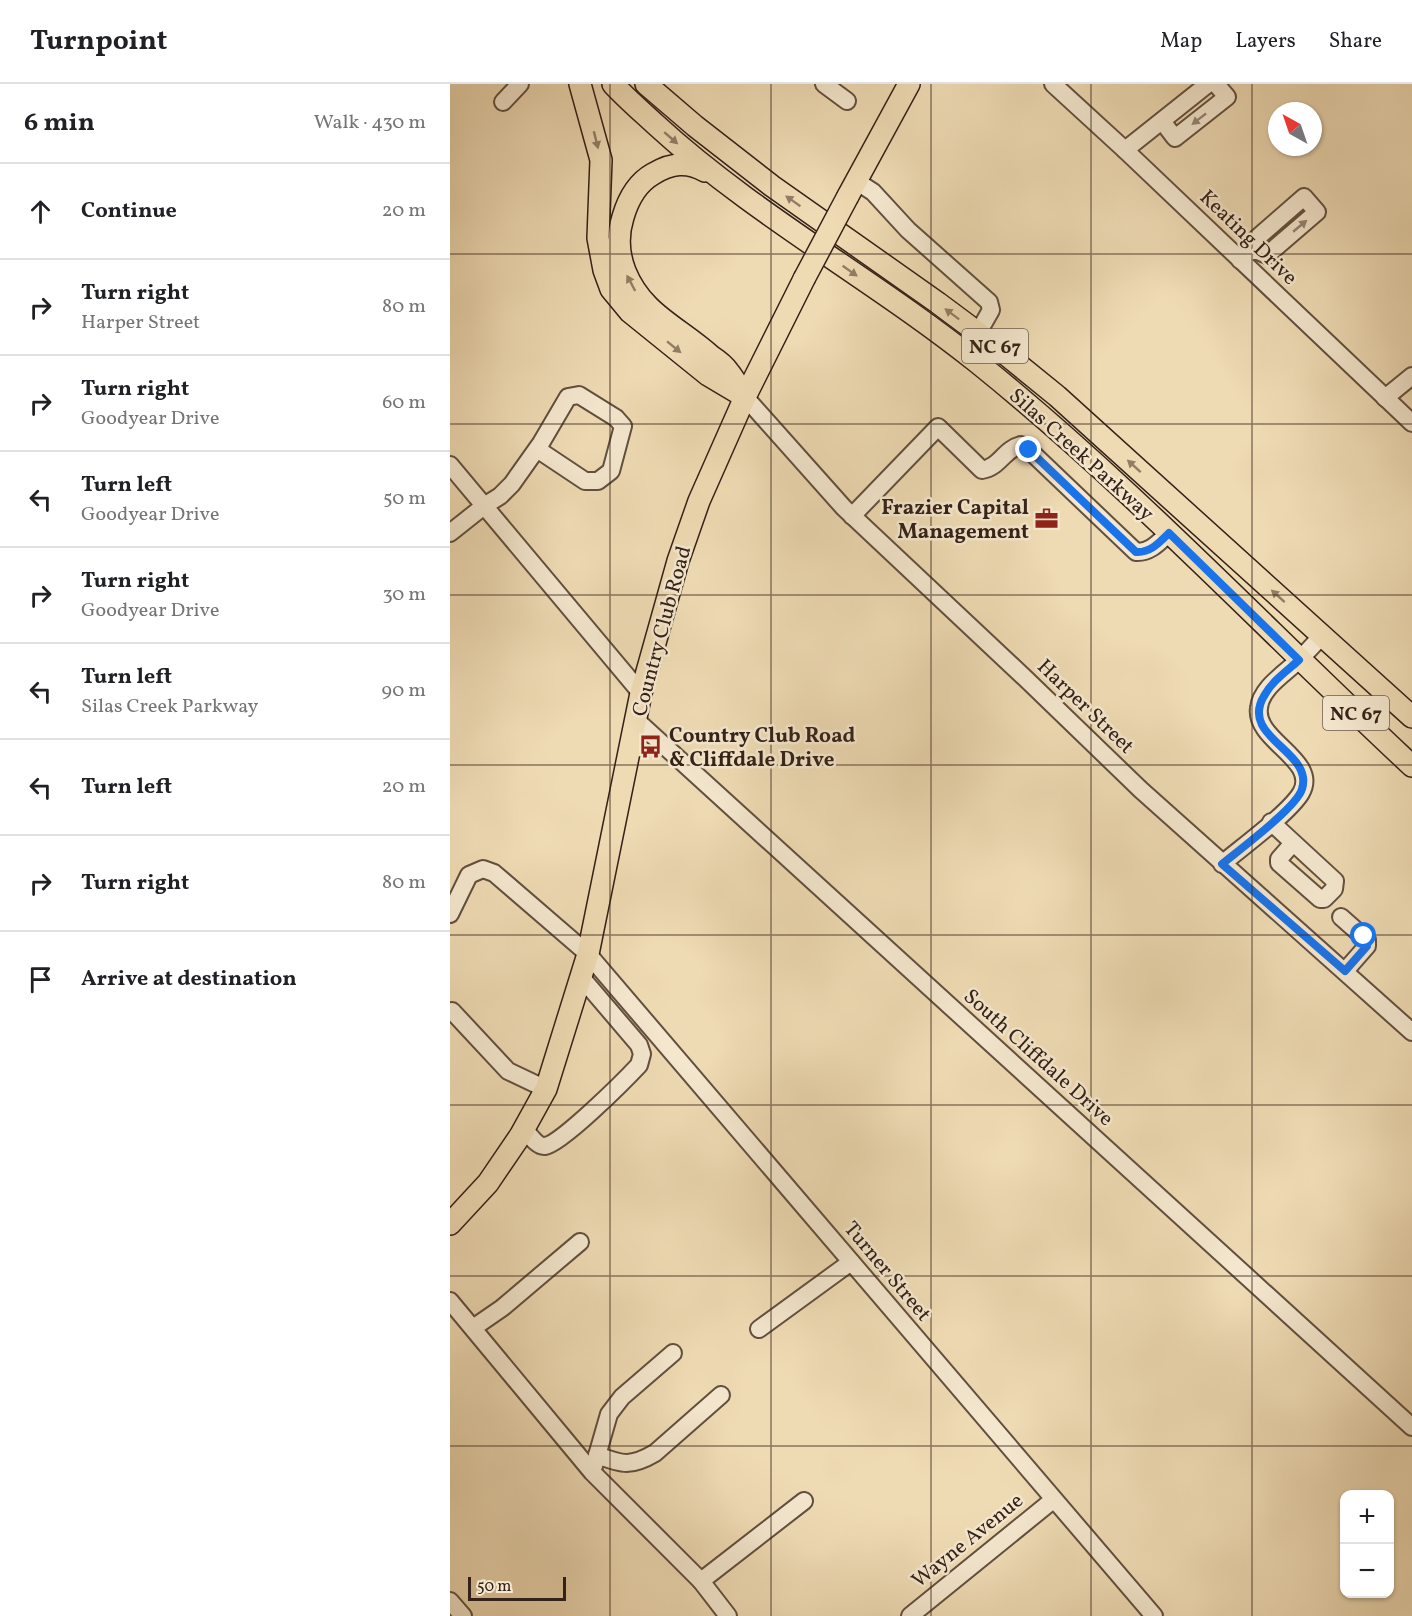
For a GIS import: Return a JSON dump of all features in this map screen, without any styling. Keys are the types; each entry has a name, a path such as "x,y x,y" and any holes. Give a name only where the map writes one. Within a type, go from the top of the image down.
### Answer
{"main road":[{"path":"580,84 601,160 598,238 604,270 611,289 630,312 708,375 745,397"},
{"name":"Silas Creek Parkway","path":"613,84 716,177 976,362 1044,418 1169,533 1412,766"},
{"name":"Silas Creek Parkway","path":"646,84 658,91 772,186 978,333 1057,396 1412,717"},
{"name":"Country Club Road","path":"450,1224 488,1183 524,1129 546,1089 588,954 641,693 678,561 699,501 745,397 804,279 909,84"},
{"path":"716,177 695,166 684,164 661,169 650,175 634,192 625,208 619,250 628,278 648,308 702,347 728,370 745,397"}],"street":[{"path":"503,102 520,84"},
{"path":"824,84 847,101"},
{"name":"Keating Drive","path":"1053,84 1125,150 1247,254 1385,398 1412,423"},
{"path":"1125,150 1208,84"},
{"path":"1162,121 1175,138 1227,97 1216,84"},
{"path":"852,189 870,189 908,230 989,302 991,310 978,333"},
{"path":"1385,398 1412,376"},
{"path":"450,533 500,496 512,484 537,449 568,397 579,395 616,418 623,426 611,471 598,481 585,481 537,449"},
{"name":"Harper Street","path":"745,397 852,516 1141,790 1412,1032"},
{"path":"852,516 938,427 982,470 992,468 1015,446 1021,445 1029,450 1136,552 1155,547 1169,533"},
{"path":"450,465 641,693"},
{"path":"1222,864 1293,803 1302,791 1304,780 1301,770 1294,759 1267,732 1258,708 1274,682 1322,636"},
{"name":"South Cliffdale Drive","path":"636,720 1412,1427"},
{"path":"1271,822 1293,843"},
{"name":"Turner Street","path":"450,914 469,875 483,869 494,873 588,954 1154,1616"},
{"path":"1341,917 1367,940 1367,946 1345,971"},
{"path":"524,1129 539,1145 546,1146 571,1130 639,1065 642,1054 639,1045 581,977"},
{"path":"452,1011 508,1071 546,1089"},
{"path":"473,1328 502,1308 580,1242"},
{"path":"759,1329 851,1262"},
{"path":"450,1301 592,1472 701,1581 728,1616"},
{"path":"592,1472 609,1414 622,1397 673,1353"},
{"path":"597,1455 618,1463 628,1464 645,1459 655,1453 721,1395"},
{"name":"Wayne Avenue","path":"910,1616 1053,1500"},
{"path":"701,1581 804,1502"},
{"path":"450,1601 463,1616"}],"place":[{"name":"Frazier Capital Management","path":"1047,519"},
{"name":"Country Club Road & Cliffdale Drive","path":"651,747"}],"route":[{"path":"1029,450 1136,552 1155,547 1169,533 1299,660 1274,682 1258,708 1263,727 1294,759 1301,770 1304,780 1302,791 1293,803 1222,864 1345,971 1367,946 1364,936"}]}
